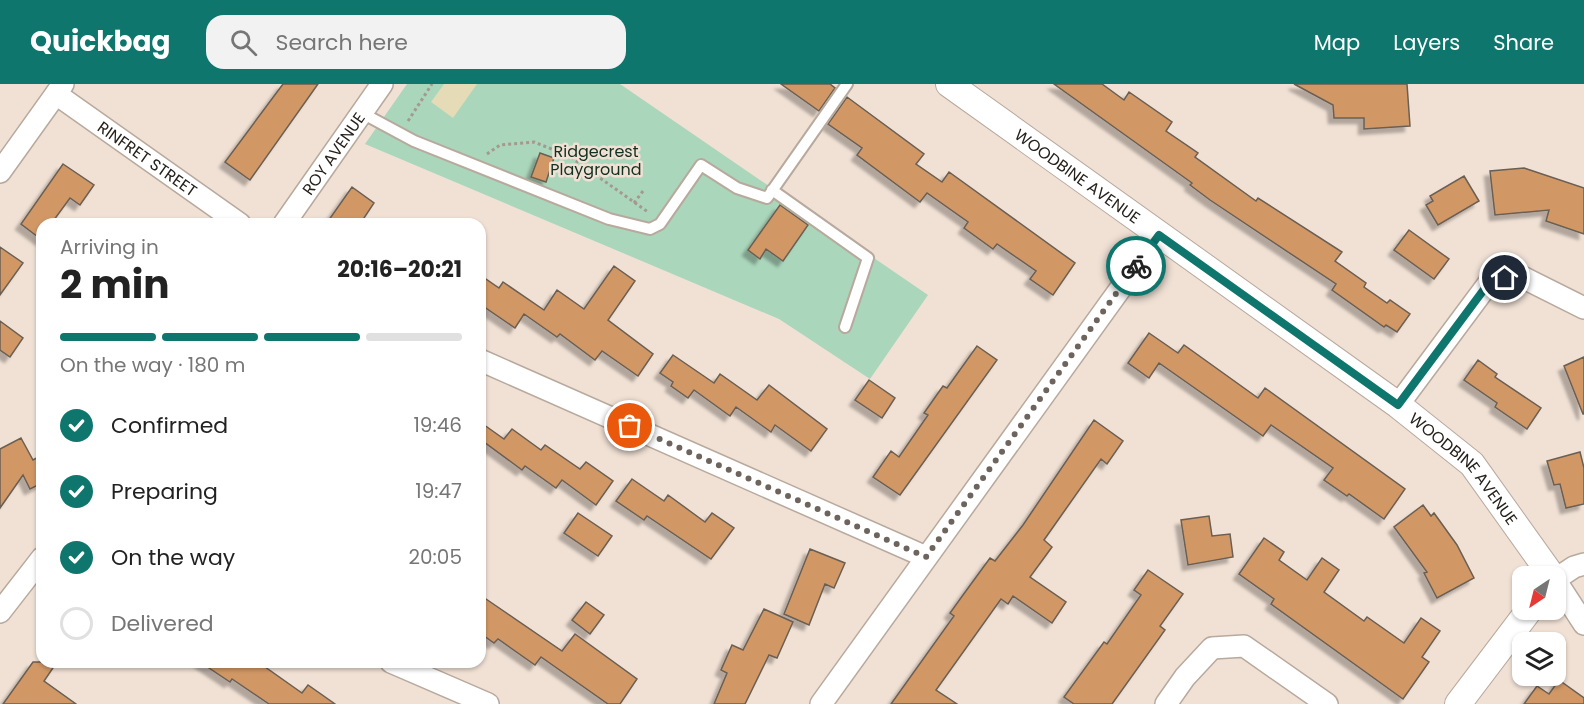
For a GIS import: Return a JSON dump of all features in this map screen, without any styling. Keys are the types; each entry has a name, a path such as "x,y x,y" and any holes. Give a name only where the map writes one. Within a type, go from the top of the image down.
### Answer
{"street":[{"name":"ROY AVENUE","path":"288,218 382,84"},
{"name":"WOODBINE AVENUE","path":"949,84 1398,405 1472,464 1545,566"},
{"path":"0,172 59,89"},
{"name":"RINFRET STREET","path":"59,89 232,218"},
{"path":"821,704 1159,235"},
{"path":"1398,405 1491,280 1518,275 1584,308"},
{"path":"486,363 926,557"},
{"path":"1566,573 1584,564"},
{"path":"0,612 36,566"},
{"path":"1566,596 1584,624"},
{"path":"1458,704 1522,620"},
{"path":"1166,704 1185,677 1212,648 1244,646 1327,704"},
{"path":"405,668 488,704"}],"lane":[{"path":"362,113 414,141 609,219 650,230 660,224 701,165 737,188 766,198 848,84"},
{"path":"772,190 868,258 845,327"}],"path":[{"path":"399,122 409,121 432,84"},
{"path":"478,165 489,151 500,145 534,141 569,156 654,217"},
{"path":"634,203 643,191"}],"green space":[{"name":"Ridgecrest Playground","path":"407,84 620,84 928,295 870,379 779,319 365,144"}],"sand":[{"path":"444,84 477,84 453,118 431,102"}],"building":[{"path":"283,84 318,84 250,180 225,162"},
{"path":"781,84 830,84 835,88 819,111"},
{"path":"1054,84 1102,84 1124,100 1129,92 1172,122 1166,131 1198,153 1195,157 1256,201 1258,198 1342,252 1335,261 1366,283 1364,287 1387,303 1390,300 1410,314 1397,332 1386,325 1384,327 1332,290 1336,284 1210,200 1190,185 1192,183"},
{"path":"1294,84 1407,84 1410,126 1364,129 1364,118 1334,118 1333,105"},
{"path":"847,97 924,154 916,164 942,182 949,172 1075,263 1053,295 1030,279 1036,271 997,244 993,249 964,228 968,222 927,193 920,202 857,155 862,148 828,124"},
{"path":"540,153 554,158 546,182 531,177"},
{"path":"63,164 94,185 80,205 70,198 55,218 36,218 36,235 21,224"},
{"path":"1524,168 1584,188 1584,234 1546,221 1549,210 1495,215 1490,171"},
{"path":"1464,176 1479,201 1438,225 1426,205 1433,201 1430,196"},
{"path":"352,187 374,203 364,218 330,218"},
{"path":"780,205 808,225 783,261 766,249 760,259 748,250"},
{"path":"1409,230 1449,259 1434,279 1394,250"},
{"path":"0,247 23,263 0,295"},
{"path":"614,266 635,281 608,320 653,354 638,376 602,351 595,360 560,334 557,337 524,314 515,328 486,308 486,279 499,288 503,282 544,310 557,290 584,309"},
{"path":"0,321 23,338 10,357 0,350"},
{"path":"1149,333 1178,353 1184,345 1258,398 1265,388 1405,489 1384,519 1349,494 1347,496 1324,480 1333,468 1271,425 1263,436 1159,363 1149,378 1128,363"},
{"path":"977,346 997,360 900,495 873,477 891,451 899,457 928,415 924,413 943,386 947,388"},
{"path":"673,355 714,383 720,374 757,400 769,385 827,429 811,451 775,425 771,432 736,407 730,416 694,390 688,398 671,386 673,382 660,373"},
{"path":"1584,357 1584,414 1583,414 1564,366"},
{"path":"1478,360 1497,374 1495,377 1541,408 1527,429 1495,407 1497,403 1464,380"},
{"path":"869,380 895,398 882,418 855,400"},
{"path":"1094,420 1123,441 1107,464 1101,459 1044,540 1052,547 1030,577 1066,602 1052,623 1013,596 1008,604 1001,599 936,690 957,704 891,704 954,616 950,613 990,558 995,561 1023,525"},
{"path":"486,426 504,439 512,429 541,450 545,445 580,469 586,462 613,481 596,505 562,480 556,488 525,466 522,470 486,443"},
{"path":"21,438 33,460 36,458 36,486 30,489 23,475 0,508 0,449"},
{"path":"1580,452 1584,468 1584,504 1566,508 1560,484 1554,485 1547,461"},
{"path":"632,479 664,501 668,495 705,522 712,513 734,528 711,559 647,516 644,520 616,501"},
{"path":"1423,505 1431,516 1434,513 1457,545 1474,578 1437,598 1424,573 1427,572 1394,527"},
{"path":"578,513 612,536 598,556 564,533"},
{"path":"1209,516 1212,536 1230,534 1233,557 1188,565 1181,520"},
{"path":"1264,538 1284,552 1279,560 1307,580 1322,558 1339,570 1324,592 1364,621 1367,617 1404,643 1421,618 1440,631 1422,657 1429,662 1403,699 1271,604 1274,599 1239,574"},
{"path":"810,549 845,563 834,588 825,584 809,625 784,614"},
{"path":"1148,570 1183,594 1160,626 1165,630 1112,704 1074,704 1064,697 1104,642 1107,644 1141,595 1134,590"},
{"path":"486,599 562,651 575,634 637,679 620,704 608,704 541,657 535,665 498,639 494,643 486,637"},
{"path":"586,602 604,615 590,634 572,620"},
{"path":"764,609 793,622 777,658 769,655 745,704 714,704 727,673 721,670 732,645 743,650"},
{"path":"33,662 36,662 36,668 53,668 44,681 76,704 3,704"},
{"path":"209,668 267,668 302,693 308,685 335,704 269,704 232,679 230,682"},
{"path":"1566,685 1584,698 1584,704 1524,704 1537,686 1549,694 1555,686"}],"way so far":[{"path":"630,426 926,557 1136,266"}],"route":[{"path":"1136,266 1159,235 1398,405 1491,280 1505,278"}]}
